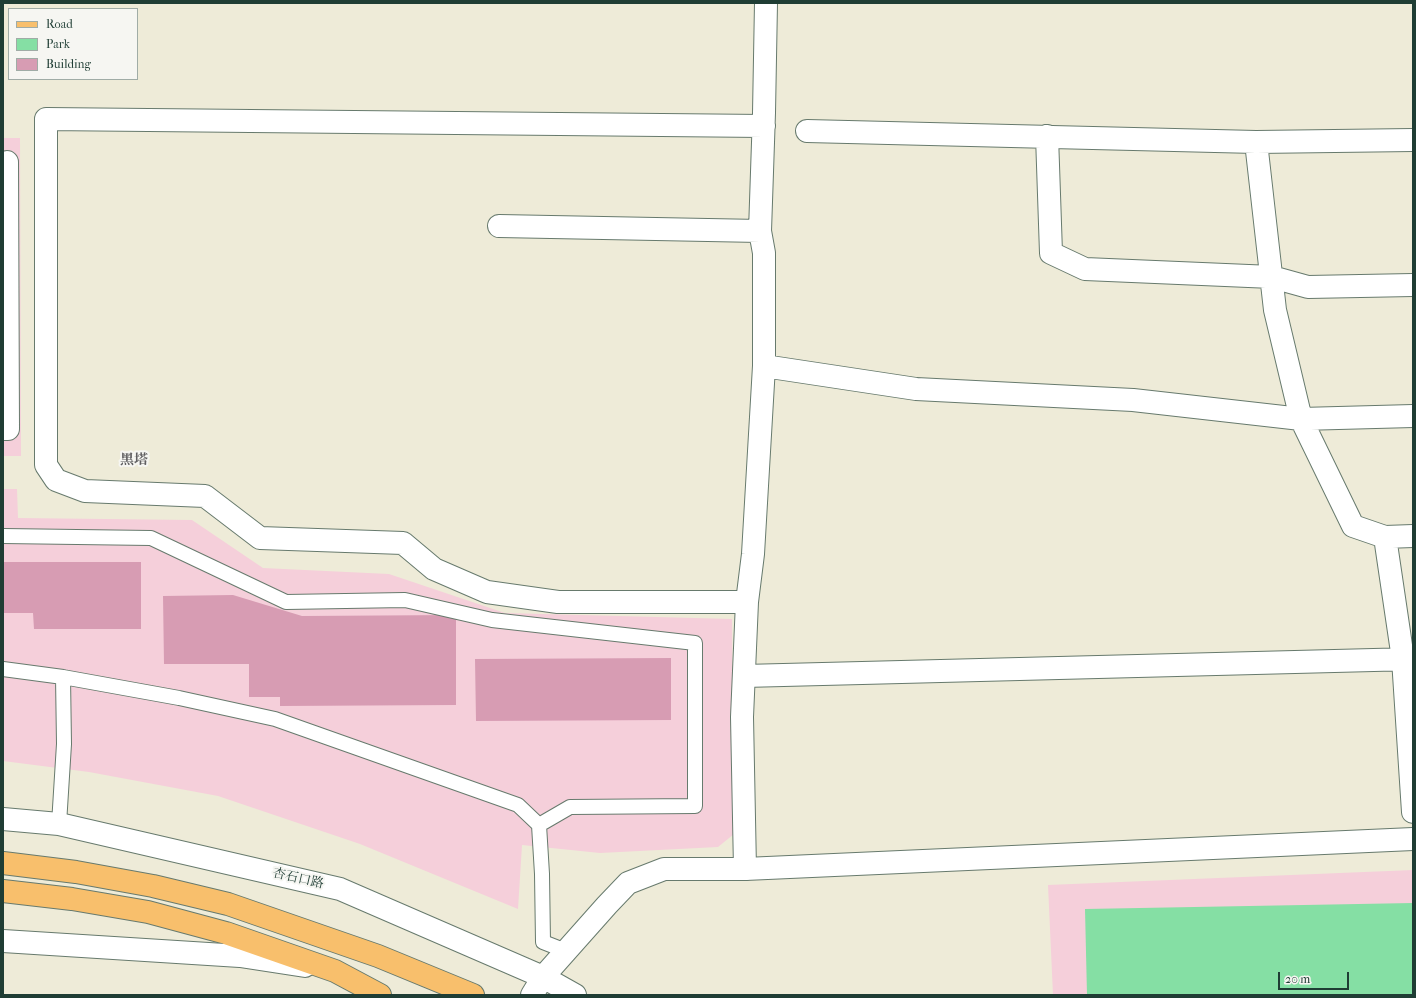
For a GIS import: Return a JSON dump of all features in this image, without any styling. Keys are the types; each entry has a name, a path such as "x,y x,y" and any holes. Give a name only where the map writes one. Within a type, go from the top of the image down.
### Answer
{"main road":[{"path":"3,863 76,872 130,882 228,904 378,956 473,995"},
{"path":"3,891 72,899 148,912 226,933 335,971 380,995"}],"street":[{"path":"745,868 742,717 747,602 753,554 764,366 764,253 760,231 764,126 766,3"},
{"path":"747,602 558,602 487,592 434,569 403,543 260,538 205,496 85,491 56,480 46,465 46,119 764,126"},
{"path":"807,130 1256,142 1413,140"},
{"path":"1047,136 1051,253 1085,269 1272,277 1308,287 1413,286"},
{"path":"1256,142 1275,310 1301,419 1353,526 1386,537 1413,536"},
{"path":"3,429 8,429 7,162"},
{"path":"498,226 760,231"},
{"path":"764,366 916,389 1133,400 1301,419 1413,416"},
{"path":"1386,537 1408,659 1413,812"},
{"path":"744,676 1408,659"},
{"name":"杏石口路","path":"3,819 59,824 340,889 538,986 576,995"},
{"path":"538,986 566,951 628,883 664,869 745,868 1413,839"},
{"path":"3,941 240,956 335,971 365,995"}],"lane":[{"path":"3,536 151,538 286,602 405,600 492,620 695,643 696,806 570,807 539,825"},
{"path":"3,669 63,676 179,698 275,719 518,805 539,825 542,874 543,942 566,951"},
{"path":"59,824 64,744 63,676"}],"shaded area":[{"path":"3,138 20,138 21,456 3,456"},
{"path":"3,489 17,489 18,518 192,520 263,568 389,574 505,613 732,619 734,834 718,847 600,853 522,845 518,909 360,844 218,796 89,772 3,761"},
{"path":"1413,870 1413,995 1053,995 1048,885"}],"green space":[{"path":"1413,903 1413,995 1087,995 1085,909"}],"building":[{"path":"3,562 141,562 141,629 34,629 33,613 3,613"},
{"path":"233,595 302,616 456,615 456,705 280,706 280,697 249,697 249,664 164,664 163,596"},
{"path":"671,658 671,720 476,721 475,659"}],"district":[{"name":"黑塔","path":"134,461"}]}
